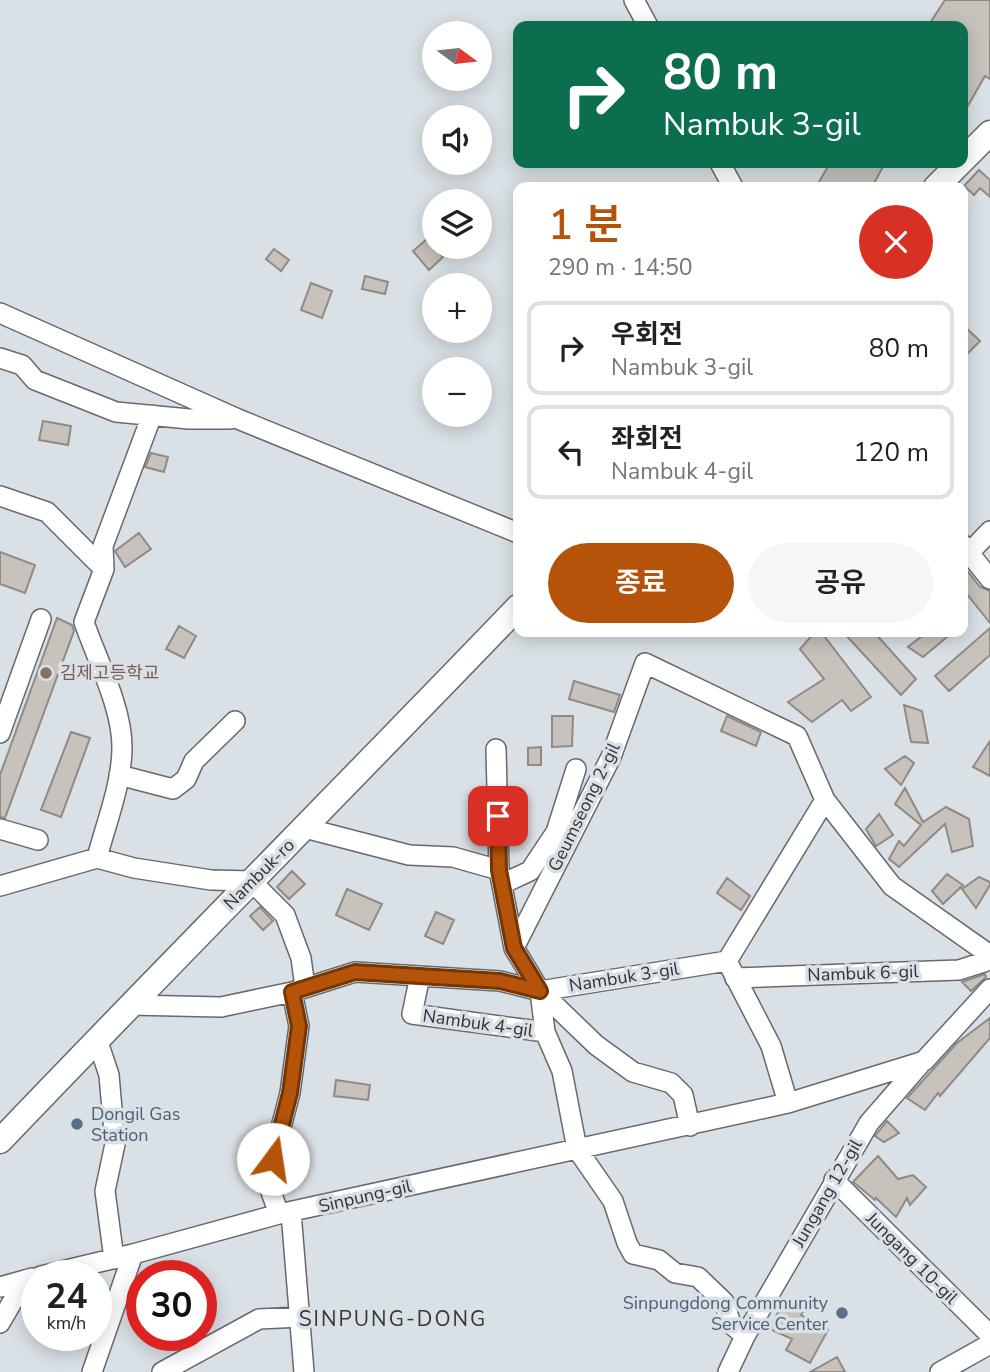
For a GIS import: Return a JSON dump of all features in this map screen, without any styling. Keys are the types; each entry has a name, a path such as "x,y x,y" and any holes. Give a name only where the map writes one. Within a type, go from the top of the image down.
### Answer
{"main road":[{"path":"968,155 990,133"},
{"path":"941,182 955,168"},
{"name":"Nambuk-ro","path":"0,1141 129,1005 305,828 513,612"}],"street":[{"path":"634,0 645,21"},
{"path":"0,313 238,419 513,531"},
{"path":"0,358 22,365 35,380 116,412 189,419 238,419"},
{"path":"97,858 119,775 122,746 118,716 84,622 104,569 103,546 152,415"},
{"path":"0,496 47,512 104,569"},
{"path":"968,548 990,531"},
{"path":"968,552 990,579"},
{"path":"0,733 41,618"},
{"name":"Geumseong 2-gil","path":"514,948 611,757 645,663 797,737 825,800"},
{"path":"119,775 173,789 186,779 194,761 235,721"},
{"name":"Nambuk 4-gil","path":"496,749 500,877 514,948 540,991 545,1032 562,1071 577,1149"},
{"path":"305,828 409,855 453,857 500,877 530,871 556,832 576,769"},
{"path":"788,1103 771,1046 731,969 825,800 892,886 990,958"},
{"path":"0,829 38,840"},
{"path":"0,886 97,858 134,868 211,880 251,881 285,915 301,958 299,1026 292,1079 267,1181 285,1213 300,1317 304,1372"},
{"name":"Nambuk 6-gil","path":"731,969 959,970 990,958"},
{"name":"Nambuk 3-gil","path":"129,1005 220,1007 299,990 355,972 500,981 540,991 731,969"},
{"name":"Nambuk 4-gil","path":"420,976 412,1014 545,1032"},
{"name":"Sinpung-gil","path":"110,1260 285,1213 788,1103 923,1060 990,989"},
{"path":"540,991 596,1045 632,1072 671,1083 683,1095 690,1126"},
{"path":"92,1372 124,1257 105,1191 116,1144 109,1076 97,1039"},
{"name":"Jungang 12-gil","path":"728,1372 745,1336 869,1123 923,1060"},
{"path":"577,1149 613,1201 633,1254 659,1260 675,1273 698,1277 724,1302 731,1324 745,1336"},
{"name":"Jungang 10-gil","path":"834,1180 990,1335"},
{"name":"Sinpung-gil","path":"0,1287 21,1281"},
{"path":"0,1323 21,1295"},
{"path":"162,1372 259,1320 300,1317"},
{"path":"940,1372 990,1344"}],"building":[{"path":"945,0 990,0 990,79 985,76 968,106 968,21 931,21"},
{"path":"827,168 882,168 875,182 819,182"},
{"path":"979,170 990,180 990,197 980,188 974,195 968,190 968,182"},
{"path":"422,243 422,259 441,259 429,270 413,251"},
{"path":"274,249 289,260 281,271 266,259"},
{"path":"365,276 388,282 385,294 362,289"},
{"path":"311,283 332,291 322,318 301,310"},
{"path":"968,330 980,341 968,353"},
{"path":"43,421 71,426 68,445 39,440"},
{"path":"151,453 168,457 164,472 145,467"},
{"path":"139,533 151,549 125,567 115,551"},
{"path":"0,552 35,565 25,593 0,584"},
{"path":"968,572 980,587 990,591 990,623 968,596"},
{"path":"57,618 72,625 74,631 5,818 0,817 0,775"},
{"path":"179,626 196,636 184,658 166,649"},
{"path":"990,628 990,655 949,691 935,676"},
{"path":"811,637 825,637 871,697 851,711 842,700 812,722 788,702 824,679 800,649"},
{"path":"848,637 878,637 916,679 901,695"},
{"path":"921,637 947,637 923,657 908,647"},
{"path":"574,681 620,695 614,712 569,699"},
{"path":"904,705 922,711 928,743 911,742"},
{"path":"552,716 573,716 572,746 552,747"},
{"path":"727,716 761,732 756,746 721,731"},
{"path":"71,732 90,738 61,817 41,810"},
{"path":"990,741 990,776 973,767"},
{"path":"541,747 541,765 528,765 528,748"},
{"path":"905,756 914,763 901,785 885,769"},
{"path":"905,788 923,822 946,807 969,819 973,846 952,852 945,824 899,867 889,859 899,841 904,846 921,825 895,804"},
{"path":"879,814 893,835 876,846 866,829"},
{"path":"292,871 305,884 289,899 277,887"},
{"path":"947,874 963,885 943,904 932,891"},
{"path":"979,877 990,882 990,885 976,908 962,889"},
{"path":"727,878 750,896 741,910 717,893"},
{"path":"347,889 382,904 369,930 336,915"},
{"path":"260,907 273,921 263,930 250,916"},
{"path":"436,912 454,920 443,944 425,936"},
{"path":"985,974 986,977 971,991 962,982"},
{"path":"990,1018 990,1038 940,1096 938,1093 925,1110 907,1098 957,1043"},
{"path":"336,1080 370,1085 368,1100 334,1096"},
{"path":"887,1121 899,1133 884,1142 875,1136"},
{"path":"878,1156 898,1179 913,1175 926,1187 910,1205 907,1198 896,1217 876,1198 875,1200 853,1182"},
{"path":"784,1299 805,1309 801,1315 828,1330 810,1363 786,1350 792,1339 770,1329"},
{"path":"837,1357 845,1372 810,1372"}],"place":[{"name":"김제고등학교","path":"46,673"},
{"name":"Dongil Gas Station","path":"77,1124"},
{"name":"Sinpungdong Community Service Center","path":"842,1313"}],"district":[{"name":"SINPUNG-DONG","path":"393,1319"}],"route":[{"path":"273,1159 290,1093 299,1026 292,992 355,972 500,981 540,991 514,948 499,870 498,816"}]}
